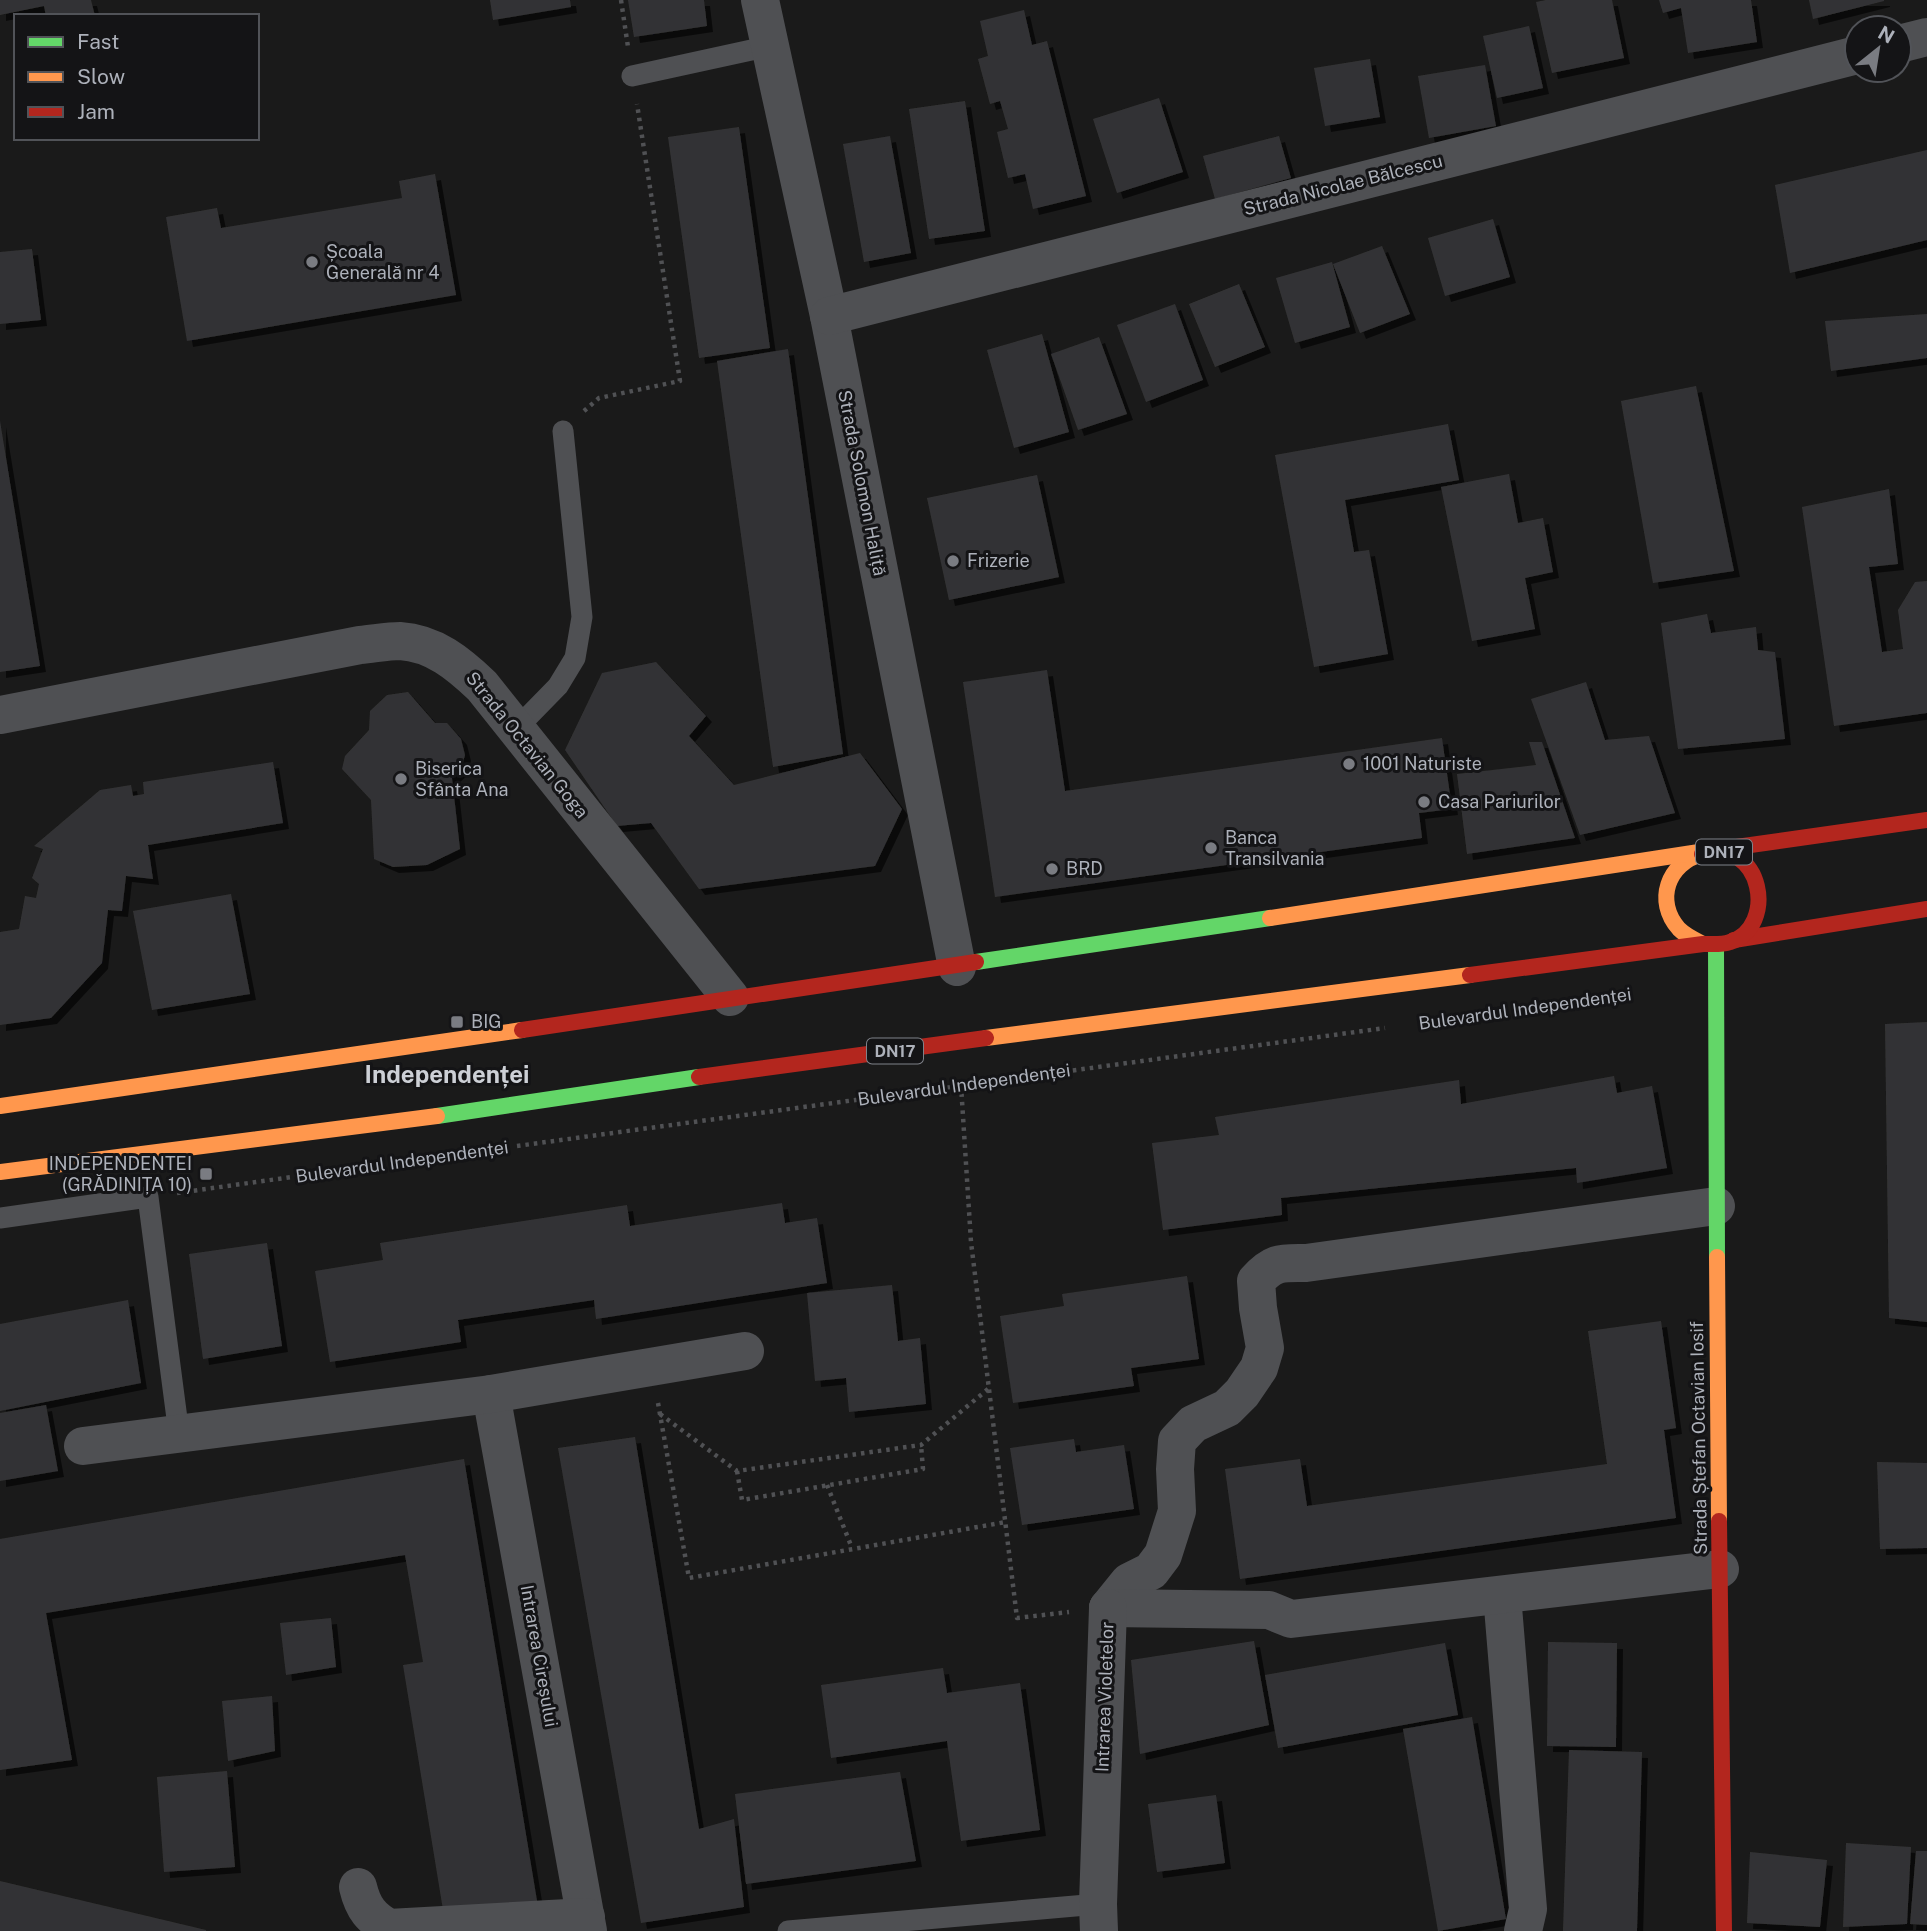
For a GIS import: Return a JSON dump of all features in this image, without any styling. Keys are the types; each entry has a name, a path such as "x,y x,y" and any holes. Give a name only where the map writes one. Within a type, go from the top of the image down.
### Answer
{"main road":[{"name":"DN17","path":"0,1106 617,1017 730,997 957,967 1707,851 1927,820"},
{"name":"DN17","path":"1710,944 1687,936 1674,924 1667,908 1667,890 1672,874 1683,860 1707,851 1730,853 1744,861 1754,873 1760,888 1756,918 1747,931 1734,940"},
{"name":"DN17","path":"0,1172 435,1115 768,1067 1710,944 1927,909"},
{"name":"Strada Ștefan Octavian Iosif","path":"1710,944 1716,1206 1724,1931"}],"street":[{"name":"Strada Solomon Haliță","path":"760,0 829,316 957,967"},
{"name":"Strada Nicolae Bălcescu","path":"829,316 1843,59"},
{"name":"Strada Octavian Goga","path":"0,715 360,645 400,641 428,647 458,663 482,686 730,997"},
{"path":"1108,1608 1129,1582 1152,1571 1164,1555 1177,1511 1177,1441 1194,1424 1227,1408 1242,1393 1259,1368 1265,1349 1256,1281 1268,1268 1280,1263 1306,1263 1716,1206"},
{"path":"83,1446 491,1394 745,1351"},
{"name":"Intrarea Cireșului","path":"358,1887 362,1903 373,1919 389,1928 587,1924 491,1394"},
{"name":"Intrarea Violetelor","path":"1099,1918 1108,1608 1269,1610 1291,1619 1720,1569"},
{"path":"1502,1595 1528,1909 1523,1931"}],"lane":[{"path":"632,76 771,46"},
{"path":"516,729 558,686 575,658 582,617 563,431"},
{"path":"0,1218 148,1197 179,1434"},
{"path":"788,1931 1099,1918"}],"path":[{"path":"563,431 598,397 680,381 621,0"},
{"name":"Bulevardul Independenței","path":"507,1148 1386,1028"},
{"path":"961,1085 971,1242 1017,1618 1108,1608"},
{"name":"Bulevardul Independenței","path":"148,1197 341,1170"},
{"path":"653,1366 659,1414 689,1578 1006,1522"},
{"path":"659,1414 737,1471 921,1445 989,1388"},
{"path":"737,1471 741,1500 923,1469 921,1445"},
{"path":"827,1486 852,1549"}],"building":[{"path":"0,0 91,0 94,14 46,14 44,6 0,15"},
{"path":"490,0 570,0 571,7 493,20"},
{"path":"628,0 704,0 707,26 634,37"},
{"path":"1612,0 1624,58 1552,73 1536,2"},
{"path":"1659,0 1751,0 1757,42 1688,53 1681,8 1663,13"},
{"path":"1809,0 1884,0 1884,1 1813,19"},
{"path":"1024,10 1032,45 1047,41 1086,196 1033,209 1025,174 1008,178 997,132 1008,129 1000,101 990,104 978,59 988,56 980,21"},
{"path":"1529,26 1543,88 1497,98 1483,36"},
{"path":"1370,59 1380,117 1325,126 1314,68"},
{"path":"1485,65 1496,126 1429,138 1418,76"},
{"path":"1159,98 1183,172 1117,193 1093,119"},
{"path":"965,101 985,231 929,239 909,109"},
{"path":"739,127 770,348 699,358 668,137"},
{"path":"890,136 911,253 864,262 843,144"},
{"path":"1279,136 1291,178 1215,199 1203,156"},
{"path":"1927,150 1927,240 1790,273 1775,185"},
{"name":"Școala Generală nr 4","path":"435,174 456,295 187,341 166,217 217,208 221,228 402,198 399,181"},
{"path":"1493,219 1510,277 1445,296 1428,238"},
{"path":"1382,246 1410,314 1360,333 1333,264"},
{"path":"32,249 41,320 0,324 0,252"},
{"path":"1332,262 1350,327 1295,343 1276,278"},
{"path":"1239,284 1265,347 1215,367 1189,304"},
{"path":"1175,304 1203,380 1146,402 1117,325"},
{"path":"1927,314 1927,358 1831,371 1825,321"},
{"path":"1042,334 1069,432 1014,448 987,350"},
{"path":"1099,337 1127,414 1078,430 1051,354"},
{"path":"788,349 843,754 773,767 717,361"},
{"path":"1696,386 1734,571 1653,583 1621,401"},
{"path":"0,421 40,666 0,672"},
{"path":"1448,424 1459,480 1345,500 1354,552 1369,550 1388,654 1314,667 1275,455"},
{"path":"1509,474 1518,523 1543,518 1553,572 1525,578 1535,629 1472,641 1441,487"},
{"path":"1037,475 1059,577 949,600 927,498"},
{"path":"1889,489 1898,564 1869,567 1882,652 1903,649 1898,610 1915,582 1927,581 1927,713 1834,726 1802,507"},
{"path":"1707,614 1711,633 1756,627 1758,650 1775,652 1785,739 1678,749 1661,623"},
{"path":"656,662 706,716 689,736 734,785 860,753 902,809 875,866 699,889 651,823 617,826 565,750 602,673"},
{"name":"1001 Naturiste","path":"1047,670 1065,791 1442,738 1452,809 1419,813 1422,838 995,897 963,682"},
{"path":"1586,682 1605,740 1649,736 1675,813 1580,835 1531,699"},
{"name":"Biserica Sfânta Ana","path":"408,692 435,723 447,723 461,739 465,755 461,770 452,778 460,849 427,865 393,867 374,859 371,800 342,769 345,756 369,730 370,711 387,695"},
{"path":"1529,742 1542,742 1575,838 1467,854 1457,774 1536,765"},
{"path":"273,762 283,823 148,845 153,879 126,876 122,911 108,910 102,963 51,1018 0,1025 0,932 19,929 25,896 36,898 39,884 32,878 43,849 34,846 100,790 131,785 133,796 144,794 143,782"},
{"path":"231,894 250,994 152,1010 133,911"},
{"path":"1927,1022 1927,1322 1889,1318 1885,1024"},
{"path":"1614,1076 1617,1093 1652,1086 1667,1168 1577,1183 1576,1168 1281,1198 1282,1215 1163,1230 1152,1143 1219,1135 1215,1117 1459,1080 1461,1104"},
{"path":"782,1203 785,1223 817,1218 827,1283 596,1319 594,1300 458,1320 461,1342 330,1362 315,1271 383,1260 380,1243 627,1205 630,1226"},
{"path":"267,1243 282,1346 203,1359 189,1254"},
{"path":"1187,1276 1199,1359 1131,1368 1134,1386 1013,1403 1000,1316 1064,1306 1062,1294"},
{"path":"892,1285 898,1341 920,1338 926,1404 849,1412 846,1378 815,1381 807,1293"},
{"path":"128,1300 141,1383 0,1411 0,1324"},
{"path":"1661,1321 1676,1428 1664,1430 1676,1518 1240,1579 1225,1469 1300,1459 1307,1506 1607,1464 1588,1331"},
{"path":"46,1405 58,1471 0,1481 0,1413"},
{"path":"635,1437 699,1829 734,1819 744,1907 641,1923 558,1448"},
{"path":"1074,1439 1076,1452 1124,1445 1134,1509 1022,1525 1010,1448"},
{"path":"464,1459 537,1901 444,1916 403,1665 423,1662 405,1555 46,1613 72,1760 0,1770 0,1539"},
{"path":"1877,1462 1927,1463 1927,1548 1880,1549"},
{"path":"331,1618 336,1667 286,1675 280,1623"},
{"path":"1254,1641 1269,1725 1140,1754 1131,1660"},
{"path":"1548,1642 1617,1643 1616,1747 1547,1746"},
{"path":"1445,1643 1458,1715 1278,1748 1265,1675"},
{"path":"943,1668 947,1693 1020,1683 1040,1830 961,1841 947,1741 831,1758 821,1685"},
{"path":"272,1696 275,1751 228,1761 222,1701"},
{"path":"1472,1717 1506,1919 1438,1931 1403,1729"},
{"path":"1569,1750 1642,1752 1637,1931 1563,1931"},
{"path":"227,1771 235,1867 164,1872 157,1777"},
{"path":"900,1772 916,1861 746,1884 735,1794"},
{"path":"1216,1795 1225,1863 1157,1872 1148,1804"},
{"path":"1846,1843 1911,1847 1907,1924 1843,1927"},
{"path":"1916,1851 1927,1851 1927,1925 1910,1924"},
{"path":"1750,1852 1827,1860 1820,1927 1747,1923"},
{"path":"0,1881 206,1930 206,1931 0,1931"}],"traffic: fast":[{"path":"976,962 1270,918"},
{"path":"1716,945 1717,1257"},
{"path":"437,1116 699,1077"}],"traffic: slow":[{"path":"1270,918 1699,852"},
{"path":"1702,854 1690,859 1673,874 1666,895 1671,918 1679,929 1703,944"},
{"path":"986,1038 1470,975"},
{"path":"0,1106 522,1030"},
{"path":"0,1172 437,1116"},
{"path":"1717,1257 1719,1521"}],"traffic: jam":[{"path":"1715,850 1927,820"},
{"path":"1470,975 1730,942 1745,933 1754,920 1758,903 1757,886 1750,870 1739,858 1723,852 1702,854"},
{"path":"1734,940 1927,909"},
{"path":"522,1030 976,962"},
{"path":"699,1077 986,1038"},
{"path":"1719,1521 1724,1931"}],"place":[{"name":"Școala Generală nr 4","path":"312,262"},
{"name":"Frizerie","path":"953,561"},
{"name":"1001 Naturiste","path":"1349,764"},
{"name":"Biserica Sfânta Ana","path":"401,779"},
{"name":"Casa Pariurilor","path":"1424,802"},
{"name":"Banca Transilvania","path":"1211,848"},
{"name":"BRD","path":"1052,869"},
{"name":"BIG","path":"457,1022"},
{"name":"INDEPENDENTEI (GRĂDINIȚA 10)","path":"206,1174"}],"district":[{"name":"Independenței","path":"447,1075"}]}
